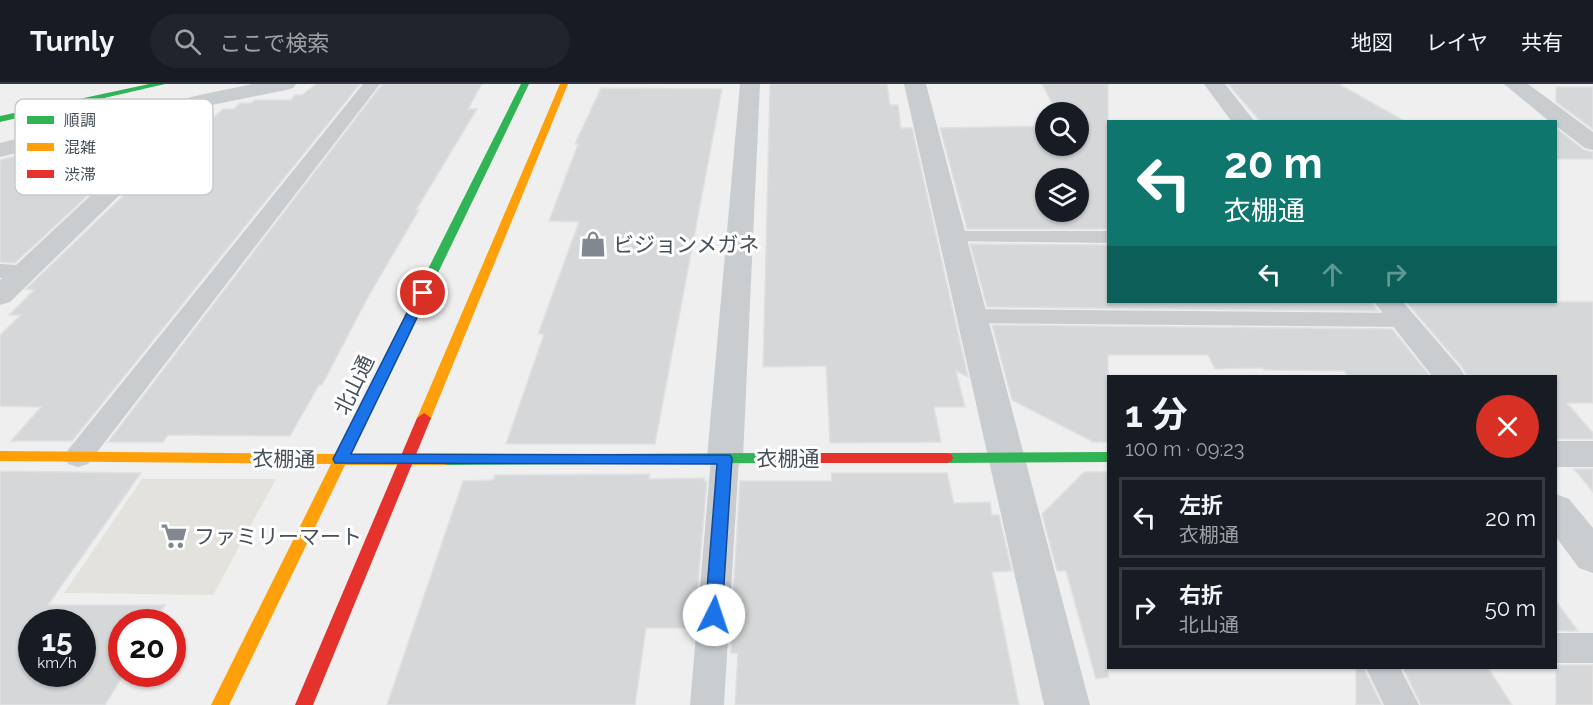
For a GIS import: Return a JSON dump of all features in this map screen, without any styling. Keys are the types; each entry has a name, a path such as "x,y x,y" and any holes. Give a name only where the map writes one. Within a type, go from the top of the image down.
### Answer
{"street":[{"path":"92,99 161,84"},
{"path":"209,99 286,84"},
{"name":"北山通","path":"220,705 341,459 480,187 525,84"},
{"path":"304,705 406,460 515,188 564,84"},
{"path":"725,458 750,84"},
{"path":"915,84 1067,705"},
{"path":"1214,84 1242,120"},
{"path":"1515,84 1593,143"},
{"path":"0,119 15,116"},
{"path":"0,150 15,146"},
{"path":"0,296 105,195"},
{"path":"1396,311 1448,375"},
{"path":"1557,454 1593,454"},
{"name":"衣棚通","path":"0,456 406,460 1107,456"},
{"path":"1557,510 1593,557"}],"lane":[{"path":"78,457 372,84"},
{"path":"953,237 1107,237"},
{"path":"0,270 26,271"},
{"path":"973,316 1168,310 1396,311"},
{"path":"707,705 725,458"},
{"path":"1557,648 1593,648"},
{"path":"1384,669 1402,705"}],"shaded area":[{"name":"ファミリーマート","path":"142,479 276,479 213,595 64,593"}],"building":[{"path":"316,84 360,84 72,441 11,441 41,407 0,406 0,335 21,315 9,315 34,290 26,289 124,195 213,195 213,118 223,109 234,109 240,103 251,103 255,100 291,100 295,95 302,95"},
{"path":"382,84 482,84 468,109 477,109 416,210 419,210 368,297 322,385 319,385 290,436 168,435 163,442 108,442"},
{"path":"770,84 887,84 890,105 898,105 901,128 912,128 968,377 956,371 965,407 934,407 941,442 830,443 826,366 763,367"},
{"path":"1042,84 1108,84 1107,229 967,229 940,128 1035,126 1035,156 1089,156 1089,102 1052,102"},
{"path":"1228,84 1339,84 1402,120 1259,120"},
{"path":"1556,87 1593,87 1593,129 1556,102"},
{"path":"601,88 722,89 655,444 506,444 544,334 538,334 579,222 549,221 578,144 575,144"},
{"path":"1557,129 1584,150 1593,152 1593,159 1557,159"},
{"path":"15,156 15,195 88,195 15,263 0,262 0,160"},
{"path":"970,244 1107,245 1107,303 1373,303 1378,311 987,307"},
{"path":"1593,302 1593,403 1567,403 1593,433 1593,439 1557,439 1557,375 1466,375 1407,303"},
{"path":"992,325 1392,329 1429,375 1347,375 1344,371 1264,370 1263,368 1215,369 1208,355 1108,355 1107,442 1093,442 1012,400"},
{"path":"1574,469 1593,469 1593,492"},
{"path":"0,471 141,473 48,605 165,605 162,609 108,609 108,687 116,687 105,705 0,705"},
{"path":"1084,472 1107,472 1108,677 1096,679 1066,571 1057,571 1042,514"},
{"path":"831,473 947,473 954,503 990,502 992,515 999,515 1012,571 992,572 1019,705 735,705 738,653 731,653 733,628 731,628 740,481 832,481"},
{"path":"650,474 649,479 704,478 704,481 707,481 694,628 646,628 635,705 387,705 463,481 493,480 495,475"},
{"path":"1557,602 1578,631 1557,631"},
{"path":"1557,665 1593,665 1593,705 1556,705"},
{"path":"1356,669 1364,669 1382,705 1356,705"},
{"path":"1403,669 1489,669 1512,705 1421,705"}],"traffic: fast":[{"path":"92,99 161,84"},
{"path":"429,279 525,84"},
{"path":"0,119 15,116"},
{"path":"946,458 1107,457"},
{"path":"444,460 764,458"}],"traffic: slow":[{"path":"424,418 564,84"},
{"path":"220,705 429,279"},
{"path":"0,456 444,460"}],"traffic: jam":[{"path":"304,705 424,418"},
{"path":"764,458 946,458"}],"place":[{"name":"ビジョンメガネ","path":"593,244"},
{"name":"ファミリーマート","path":"174,536"}],"route":[{"path":"423,293 341,459 725,458 714,615"}]}
